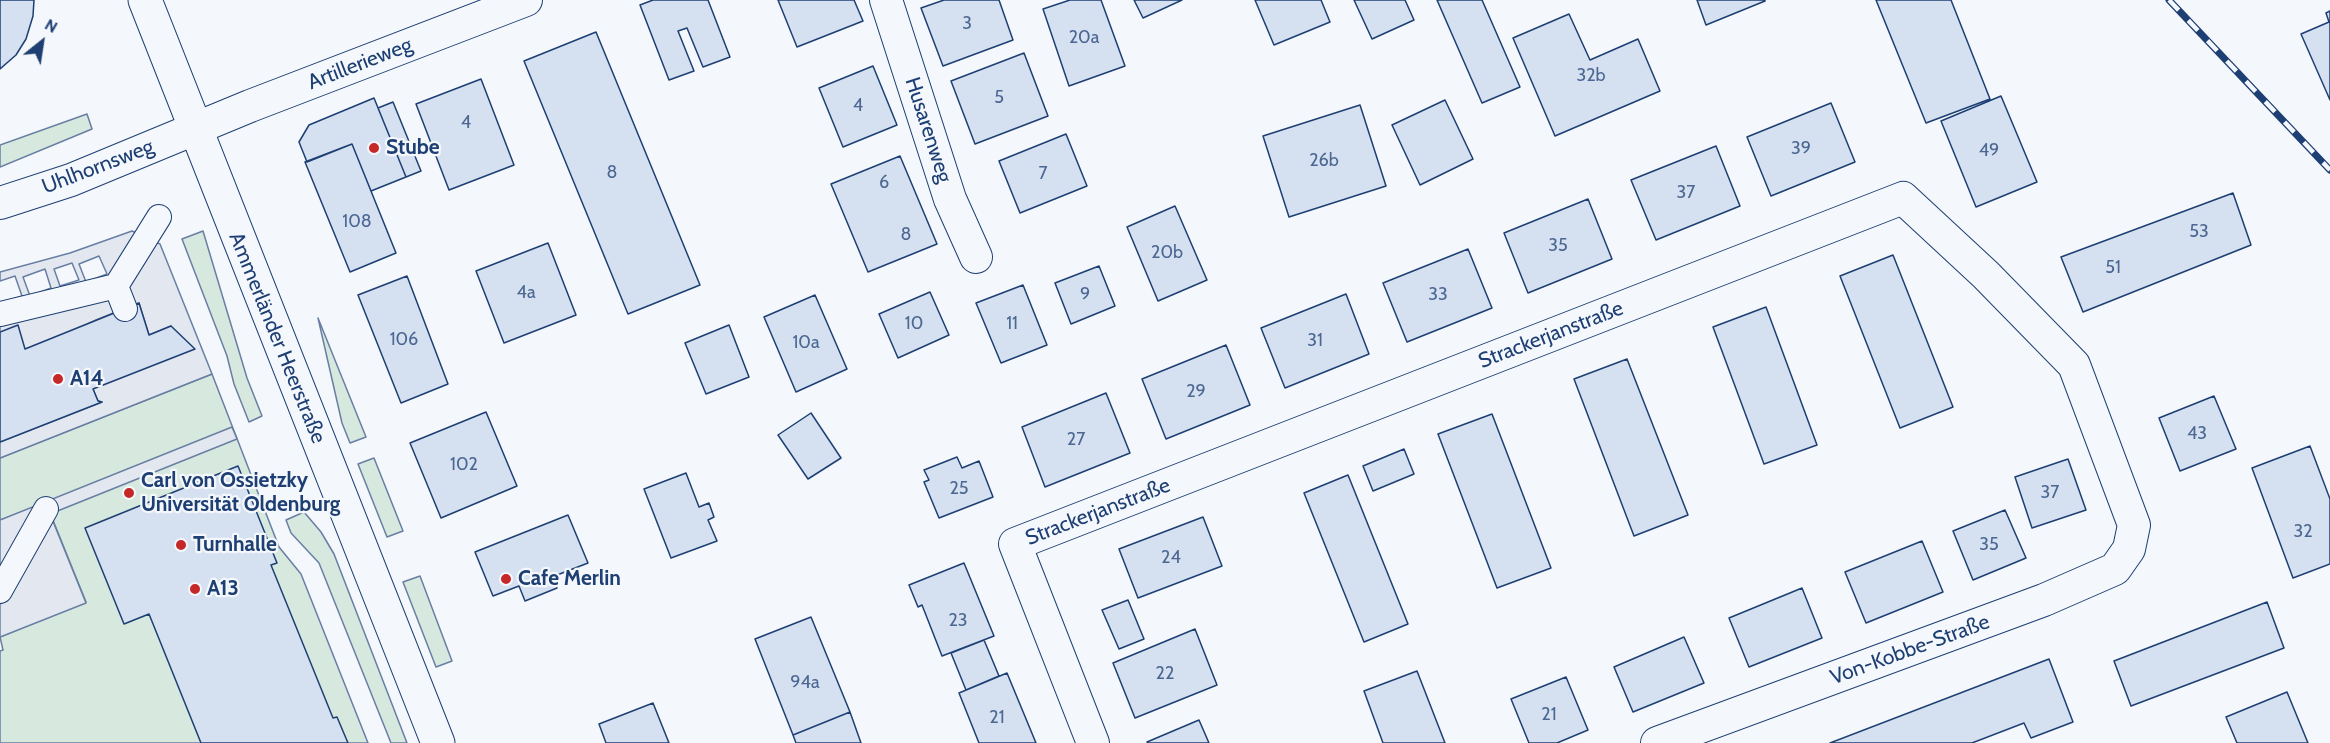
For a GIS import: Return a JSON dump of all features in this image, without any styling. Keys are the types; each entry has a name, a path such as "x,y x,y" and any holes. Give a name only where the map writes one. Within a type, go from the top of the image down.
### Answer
{"street":[{"name":"Ammerländer Heerstraße","path":"145,0 438,743"},
{"name":"Artillerieweg","path":"195,130 250,106 526,0"},
{"name":"Husarenweg","path":"886,0 950,199 976,256"},
{"name":"Uhlhornsweg","path":"0,203 71,180 195,130"},
{"name":"Strackerjanstraße","path":"1093,743 1015,544 1903,198 1978,267 2074,365 2134,525"},
{"path":"0,314 116,286 159,217"},
{"path":"116,286 125,309"},
{"path":"0,591 46,509"},
{"name":"Von-Kobbe-Straße","path":"1657,743 2044,600 2115,569 2129,549 2134,525"}],"shaded area":[{"path":"87,114 92,129 0,167 0,145"},
{"path":"132,231 160,244 212,374 0,458 0,442 102,402 98,401 93,389 171,326 149,335 139,303 96,320 0,366 0,303 22,296 15,276 0,281 0,272 70,253","holes":["99,256 107,274 86,282 79,264","72,263 79,280 60,286 54,269","45,269 51,288 30,296 23,277"]},
{"path":"203,231 247,378 262,416 249,422 234,384 227,356 182,239"},
{"path":"318,318 366,437 350,443 342,423"},
{"name":"Carl von Ossietzky Universität Oldenburg","path":"212,374 279,547 301,574 368,743 0,743 0,651 3,650 0,637 86,602 46,503 0,520 0,458"},
{"path":"232,427 237,439 50,514 86,603 0,637 0,520"},
{"path":"374,458 403,531 387,537 358,464"},
{"path":"304,512 321,532 334,554 407,743 391,743 319,563 291,533 286,520"},
{"path":"420,576 452,661 436,667 403,582"}],"building":[{"path":"0,0 34,0 33,16 26,39 16,55 0,69"},
{"path":"653,0 708,0 730,57 703,67 687,28 678,31 694,71 669,80 640,5"},
{"path":"778,0 854,0 863,21 797,47"},
{"path":"944,0 999,0 1013,40 943,66 921,8"},
{"path":"1070,0 1101,0 1125,66 1069,86 1043,9"},
{"path":"1134,0 1182,0 1143,18"},
{"path":"1255,0 1321,0 1330,22 1274,45"},
{"path":"1354,0 1405,0 1414,20 1372,39"},
{"path":"1437,0 1482,0 1520,87 1482,103"},
{"path":"1697,0 1765,0 1765,1 1706,25"},
{"path":"1876,0 1951,0 1990,99 1926,123"},
{"path":"2330,11 2330,100 2301,34 2329,22 2326,13"},
{"path":"1569,14 1590,60 1638,39 1660,91 1555,136 1513,38"},
{"path":"596,32 700,285 628,314 524,61"},
{"path":"1024,53 1048,116 975,144 951,81"},
{"path":"873,66 897,125 843,147 819,88"},
{"path":"481,79 514,165 449,190 416,104"},
{"path":"2001,96 2037,182 1976,207 1941,121"},
{"name":"Stube","path":"374,98 406,177 371,191 352,144 307,162 299,142 309,125"},
{"path":"1445,100 1473,159 1420,185 1392,125"},
{"path":"393,102 421,171 406,177 378,108"},
{"path":"1831,103 1855,162 1771,196 1747,137"},
{"path":"1360,105 1386,186 1289,217 1263,136"},
{"path":"1066,134 1087,186 1020,213 999,161"},
{"path":"352,144 396,253 350,272 305,162"},
{"path":"1716,146 1740,206 1656,240 1631,180"},
{"path":"900,156 937,244 868,272 831,184"},
{"path":"2233,193 2251,245 2083,312 2061,257"},
{"path":"1588,199 1612,259 1528,293 1504,233"},
{"path":"1175,206 1207,280 1158,301 1127,227"},
{"path":"548,243 576,315 504,343 476,271"},
{"path":"1468,249 1492,308 1407,342 1383,283"},
{"path":"1893,255 1953,407 1900,428 1840,276"},
{"path":"1099,266 1115,306 1071,324 1055,283"},
{"path":"407,276 448,384 401,403 358,295"},
{"path":"1023,285 1047,345 1001,363 976,303"},
{"path":"930,292 949,335 898,358 879,314"},
{"path":"1346,294 1369,354 1285,388 1261,328"},
{"path":"815,295 847,369 796,392 764,317"},
{"name":"A14","path":"139,303 149,335 171,326 195,349 93,389 98,401 102,402 0,442 0,332 18,325 25,349"},
{"path":"1766,307 1817,445 1764,464 1713,327"},
{"path":"729,325 749,377 706,394 685,343"},
{"path":"1226,345 1250,405 1166,439 1142,379"},
{"path":"1627,359 1688,515 1634,536 1574,379"},
{"path":"1106,393 1130,453 1045,487 1022,427"},
{"path":"2214,396 2236,449 2180,471 2159,418"},
{"path":"486,412 517,486 441,518 410,443"},
{"path":"811,413 841,458 808,479 778,435"},
{"path":"1492,414 1551,568 1497,588 1438,434"},
{"path":"2310,446 2330,499 2330,564 2293,578 2252,468"},
{"path":"1404,449 1414,474 1373,491 1363,466"},
{"path":"957,457 962,468 979,461 993,497 939,518 924,482 929,480 924,470"},
{"path":"2068,459 2086,510 2032,528 2015,477"},
{"name":"A13","path":"238,466 277,563 271,565 333,718 337,717 348,743 201,743 149,614 124,624 85,528"},
{"path":"686,473 699,507 709,503 714,517 708,520 717,541 671,558 644,489"},
{"path":"1348,475 1408,624 1364,642 1304,493"},
{"path":"2005,510 2026,558 1973,580 1953,531"},
{"path":"568,515 588,563 552,577 557,588 525,601 519,586 493,596 475,552"},
{"path":"1203,517 1222,566 1138,598 1119,549"},
{"path":"1922,541 1943,592 1866,623 1845,572"},
{"path":"964,563 994,636 942,656 922,605 918,607 909,585"},
{"path":"1802,588 1822,638 1749,667 1729,618"},
{"path":"1128,600 1144,639 1119,649 1102,610"},
{"path":"2267,602 2284,648 2131,706 2114,661"},
{"path":"811,617 850,712 793,735 755,639"},
{"path":"1195,629 1217,685 1135,718 1113,663"},
{"path":"1684,637 1704,683 1633,712 1614,667"},
{"path":"984,640 999,676 966,690 951,653"},
{"path":"2049,659 2073,722 2031,738 2024,723 1972,743 1830,743"},
{"path":"1417,671 1445,743 1383,743 1364,691"},
{"path":"1007,673 1036,743 979,743 959,693"},
{"path":"1566,677 1588,730 1557,743 1529,743 1511,699"},
{"path":"2287,692 2308,743 2237,743 2226,717"},
{"path":"653,703 669,743 606,743 599,724"},
{"path":"850,712 861,743 796,743 793,735"},
{"path":"1199,720 1209,743 1147,742"}],"railway":[{"path":"2169,0 2330,170"}],"place":[{"name":"Stube","path":"374,148"},
{"name":"A14","path":"58,379"},
{"name":"Carl von Ossietzky Universität Oldenburg","path":"129,493"},
{"name":"Turnhalle","path":"181,545"},
{"name":"Cafe Merlin","path":"506,579"},
{"name":"A13","path":"195,589"}]}
